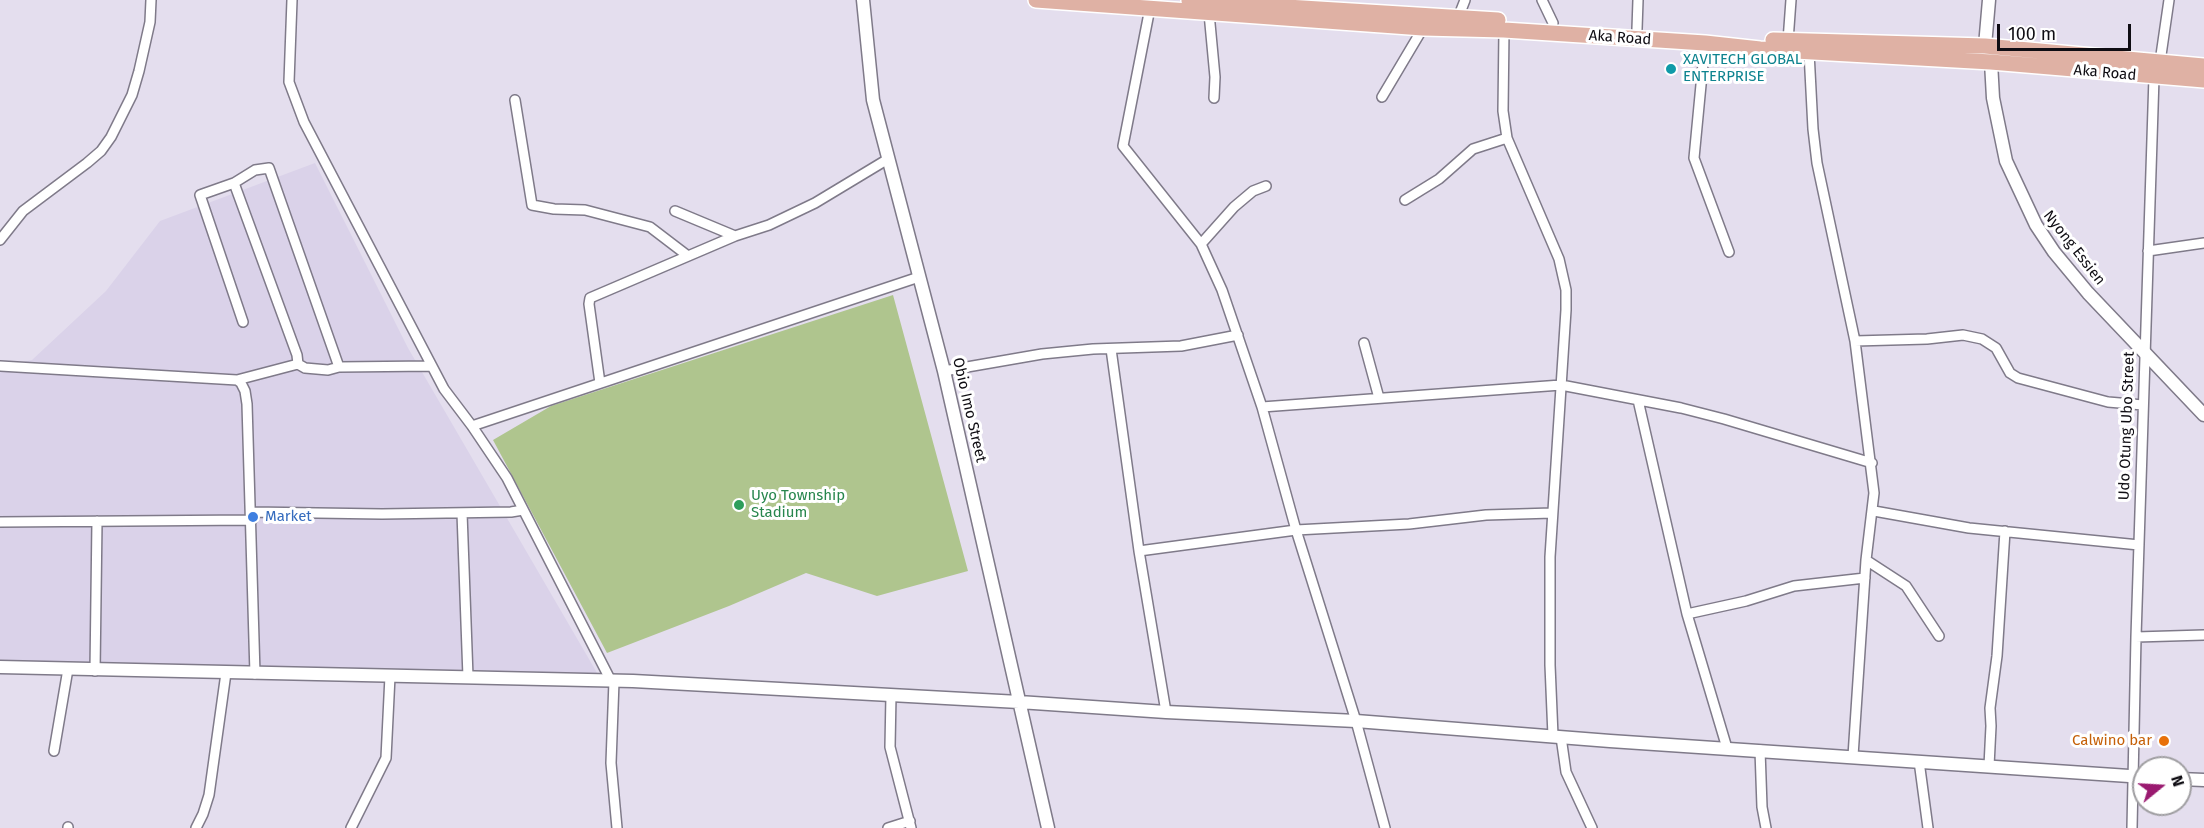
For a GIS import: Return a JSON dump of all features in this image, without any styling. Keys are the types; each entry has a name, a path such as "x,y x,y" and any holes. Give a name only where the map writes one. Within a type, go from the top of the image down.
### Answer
{"main road":[{"name":"Aka Road","path":"1036,0 1423,28 1504,30 1809,52 1991,62 2204,80"},
{"name":"Aka Road","path":"1165,0 1553,23 1788,41 1985,46 2204,66"}],"street":[{"path":"0,240 23,210 87,163 101,151 111,137 132,95 150,22 151,0"},
{"path":"292,0 289,82 309,132 444,389 507,478 610,681 614,681"},
{"name":"Obio Imo Street","path":"863,0 873,100 944,371 1048,828"},
{"path":"1458,18 1465,0"},
{"path":"1542,0 1553,23"},
{"path":"1637,29 1638,0"},
{"path":"1788,41 1791,0"},
{"path":"1985,46 1989,0"},
{"path":"2160,63 2169,0"},
{"path":"1150,8 1123,146 1201,243 1222,290 1262,407 1296,530 1356,721 1385,828"},
{"path":"1209,13 1215,77 1214,98"},
{"path":"1382,97 1423,28"},
{"path":"1504,30 1503,111 1507,138 1563,271 1566,309 1550,557 1550,665 1557,737 1566,772 1592,828"},
{"path":"1705,43 1694,158 1729,252"},
{"path":"1809,52 1817,163 1855,341 1872,462 1874,511 1866,560 1853,756"},
{"name":"Nyong Essien","path":"1991,62 1993,98 2002,146 2006,161 2029,213 2054,252 2088,292 2204,415"},
{"name":"Udo Otung Ubo Street","path":"2139,756 2136,637 2154,77"},
{"path":"515,100 532,205 554,209 585,210 650,227 688,256"},
{"path":"1405,200 1439,179 1473,149 1507,138"},
{"path":"600,383 590,298 735,236 769,225 814,203 888,159"},
{"path":"243,322 200,195 234,183 255,170 269,168 339,367"},
{"path":"234,183 297,355 298,364"},
{"path":"1201,243 1234,207 1253,191 1266,186"},
{"path":"675,211 735,236"},
{"path":"2148,251 2204,243"},
{"path":"472,426 919,277"},
{"path":"944,371 1042,354 1181,346 1238,335"},
{"path":"1855,341 1927,339 1963,335 1982,339 1996,348 2010,373 2018,378 2108,402 2143,405"},
{"path":"1364,342 1379,398"},
{"path":"1111,349 1139,551 1166,712"},
{"path":"0,366 237,380 298,364 305,368 328,370 339,367 432,366"},
{"path":"237,380 245,391 247,404 255,674"},
{"path":"1262,407 1561,385 1724,419 1872,462"},
{"path":"1638,400 1687,614 1726,748"},
{"path":"0,522 523,510"},
{"path":"1874,511 1969,528 2139,545"},
{"path":"462,513 468,677"},
{"path":"1139,551 1296,530 1409,524 1486,515 1552,513"},
{"path":"95,670 97,521"},
{"path":"1989,766 1990,708 1997,656 2005,531"},
{"path":"1866,560 1906,586 1939,636"},
{"path":"1687,614 1746,602 1794,586 1865,578"},
{"path":"2136,637 2204,635"},
{"path":"0,667 614,681 891,695 1356,721 1557,737 2132,776"},
{"path":"54,751 68,669"},
{"path":"196,828 209,795 226,673"},
{"path":"351,828 386,758 390,676"},
{"path":"614,681 611,764 617,828"},
{"path":"888,828 910,824 890,747 891,695"},
{"path":"1760,750 1762,807 1766,828"},
{"path":"1919,761 1928,828"}],"shaded area":[{"name":"Market","path":"315,163 408,348 600,678 0,668 0,367 32,360 106,291 160,221"}],"green space":[{"name":"Uyo Township Stadium","path":"893,295 968,571 877,596 806,573 729,606 607,653 493,440 551,406"}],"place":[{"name":"XAVITECH GLOBAL ENTERPRISE","path":"1671,69"},
{"name":"Uyo Township Stadium","path":"739,505"},
{"name":"Market","path":"253,517"},
{"name":"Calwino bar","path":"2164,741"}]}
